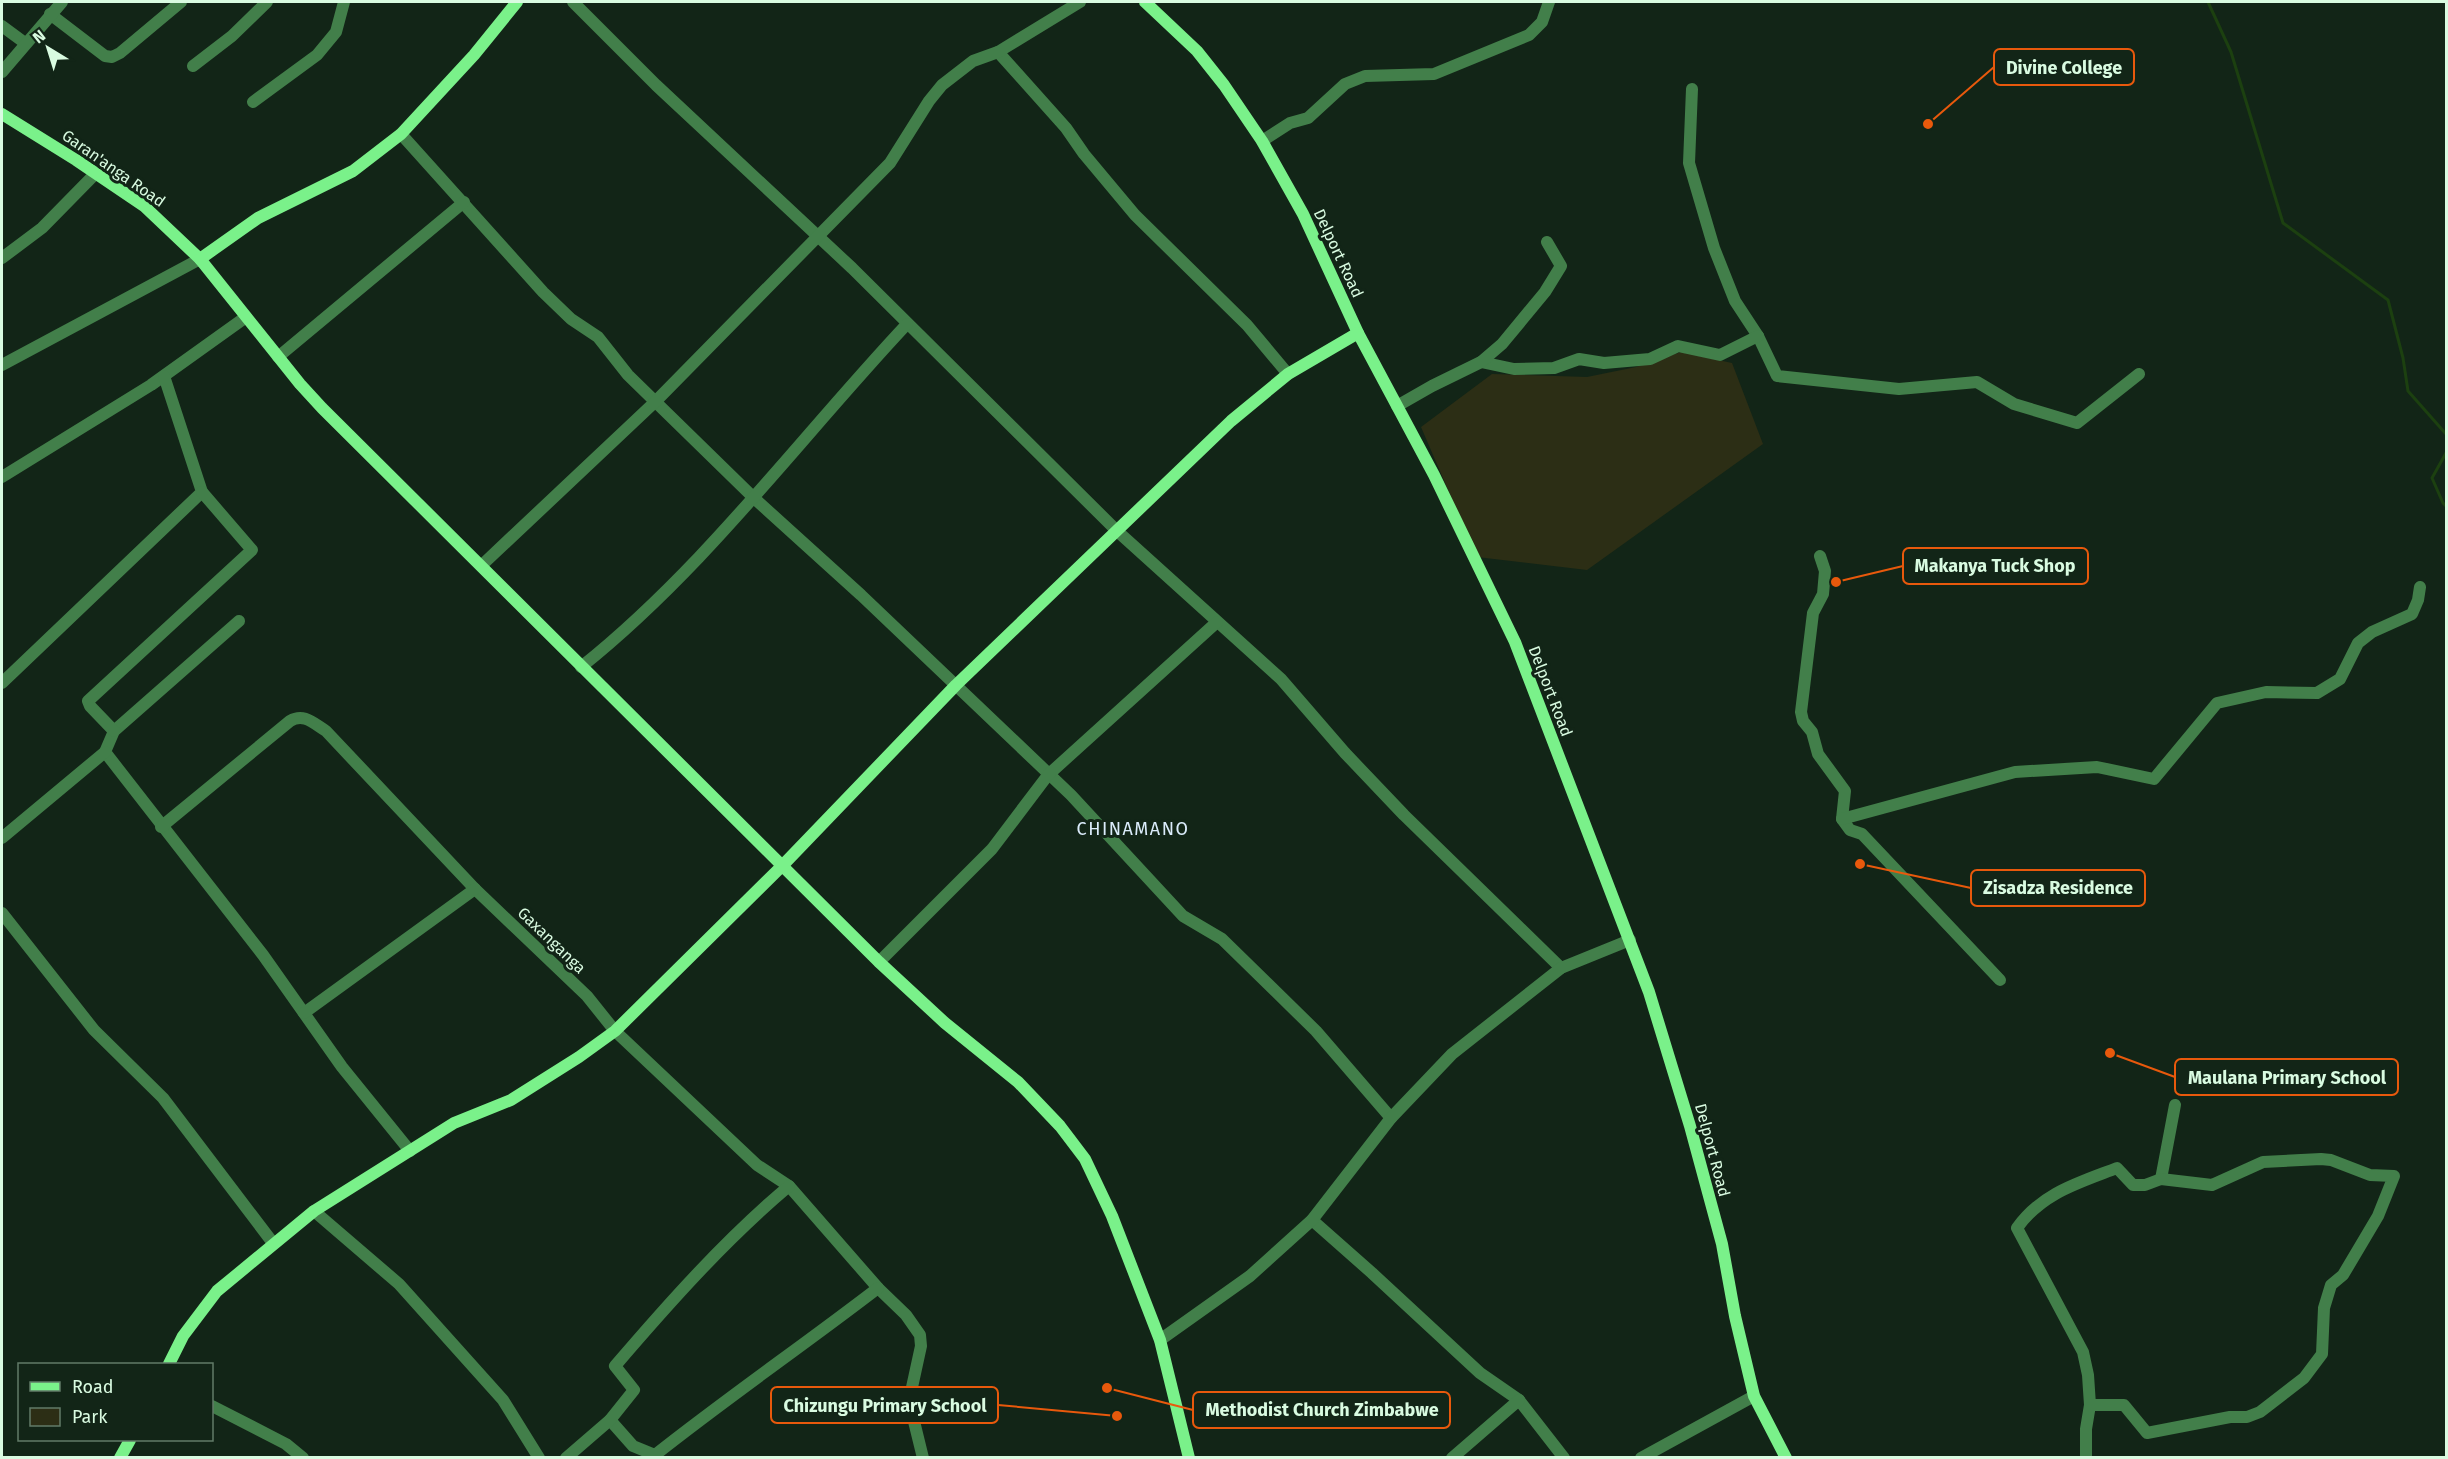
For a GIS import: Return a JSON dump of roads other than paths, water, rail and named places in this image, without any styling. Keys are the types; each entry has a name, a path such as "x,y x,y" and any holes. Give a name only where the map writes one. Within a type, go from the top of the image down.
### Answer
{"street":[{"path":"2,72 62,2"},
{"path":"50,14 105,56 112,57 120,53 181,2"},
{"path":"193,66 232,36 267,2"},
{"path":"253,102 317,55 336,32 344,2"},
{"path":"2,365 200,259 258,218 352,171 401,134 474,55 517,2"},
{"path":"573,2 656,85 818,236 1116,530 1297,695 1345,753 1404,815 1561,968"},
{"path":"482,565 656,401 890,163 929,100 942,85 973,61 998,52 1080,2"},
{"name":"Delport Road","path":"1144,2 1197,51 1224,85 1262,141 1302,214 1358,333 1434,475 1515,642 1649,992 1690,1126 1722,1244 1735,1316 1754,1396 1786,1458"},
{"path":"1262,141 1290,123 1308,118 1345,84 1365,76 1434,74 1529,34 1542,22 1549,2"},
{"path":"2,26 25,43"},
{"path":"998,52 1066,128 1135,215 1247,325 1288,374"},
{"path":"1692,89 1689,163 1714,248 1735,301 1758,336 1777,376 1899,389 1977,382 2014,404 2077,423 2139,374"},
{"name":"Garan'anga Road","path":"2,114 144,206 200,259 322,408 879,962 945,1023 1017,1082 1060,1126 1085,1159 1112,1216 1160,1340 1189,1458"},
{"path":"401,134 543,292 571,319 605,343 628,375 755,499 1071,795 1183,916 1222,939 1316,1031 1391,1118"},
{"path":"2,258 42,228 95,174"},
{"path":"278,357 464,202"},
{"path":"1398,406 1432,386 1482,362 1509,336 1545,292 1561,266 1547,242"},
{"path":"2,477 164,376 246,317"},
{"path":"581,667 618,637 755,499 864,370 907,324"},
{"path":"170,1363 183,1336 217,1291 314,1211 454,1123 510,1100 579,1057 615,1031 783,865 956,685 1231,421 1288,374 1358,333"},
{"path":"1482,362 1514,369 1554,368 1579,359 1604,363 1650,359 1678,346 1720,355 1758,336"},
{"path":"114,731 88,701 252,550 202,492 164,376"},
{"path":"2,683 202,492"},
{"path":"1820,556 1825,571 1823,594 1813,613 1801,712 1803,721 1812,732 1818,754 1845,791 1842,819 1850,830 1862,834 2000,980"},
{"path":"1842,819 2015,772 2097,767 2154,779 2217,703 2266,692 2317,693 2340,679 2358,643 2372,632 2412,614 2420,587"},
{"path":"2,838 105,752 114,731 239,621"},
{"path":"879,962 992,849 1048,775 1217,622"},
{"name":"Gaxanganga","path":"161,827 298,716 308,718 326,731 475,889 587,996 615,1031 757,1165 789,1186 878,1288 906,1315 920,1335 921,1346 909,1401 923,1458"},
{"path":"105,752 161,827 263,955 342,1067 410,1151"},
{"path":"304,1013 475,889"},
{"path":"2,913 94,1030 163,1098 273,1243"},
{"path":"1160,1340 1251,1276 1312,1220 1391,1118 1452,1054 1561,968 1630,940"},
{"path":"2161,1179 2175,1106"},
{"path":"2086,1458 2086,1429 2090,1405 2088,1374 2083,1352 2017,1228 2038,1204 2051,1196 2117,1168 2133,1185 2145,1185 2161,1179 2212,1185 2264,1162 2321,1159 2331,1160 2370,1174 2394,1176 2378,1216 2343,1275 2331,1285 2324,1308 2322,1354 2304,1378 2260,1412 2247,1417 2230,1417 2146,1432 2124,1405 2090,1405"},
{"path":"566,1458 610,1420 634,1390 615,1366 653,1321 748,1220 789,1186"},
{"path":"314,1211 407,1293 503,1400 539,1458"},
{"path":"1312,1220 1480,1373 1519,1400 1564,1458"},
{"path":"610,1420 633,1446 655,1455 878,1288"},
{"path":"1641,1458 1754,1396"},
{"path":"1452,1458 1519,1400"},
{"path":"213,1407 286,1444 303,1458"},
{"path":"120,1458 129,1441"}],"waterway":[{"path":"2208,2 2231,52 2283,223 2388,300 2403,358 2408,391 2446,434"},
{"path":"2446,453 2432,478 2446,506"}],"place":[{"name":"Divine College","path":"1928,124"},
{"name":"Makanya Tuck Shop","path":"1836,582"},
{"name":"Zisadza Residence","path":"1860,864"},
{"name":"Maulana Primary School","path":"2110,1053"},
{"name":"Methodist Church Zimbabwe","path":"1107,1388"},
{"name":"Chizungu Primary School","path":"1117,1416"}],"district":[{"name":"CHINAMANO","path":"1133,829"}]}
